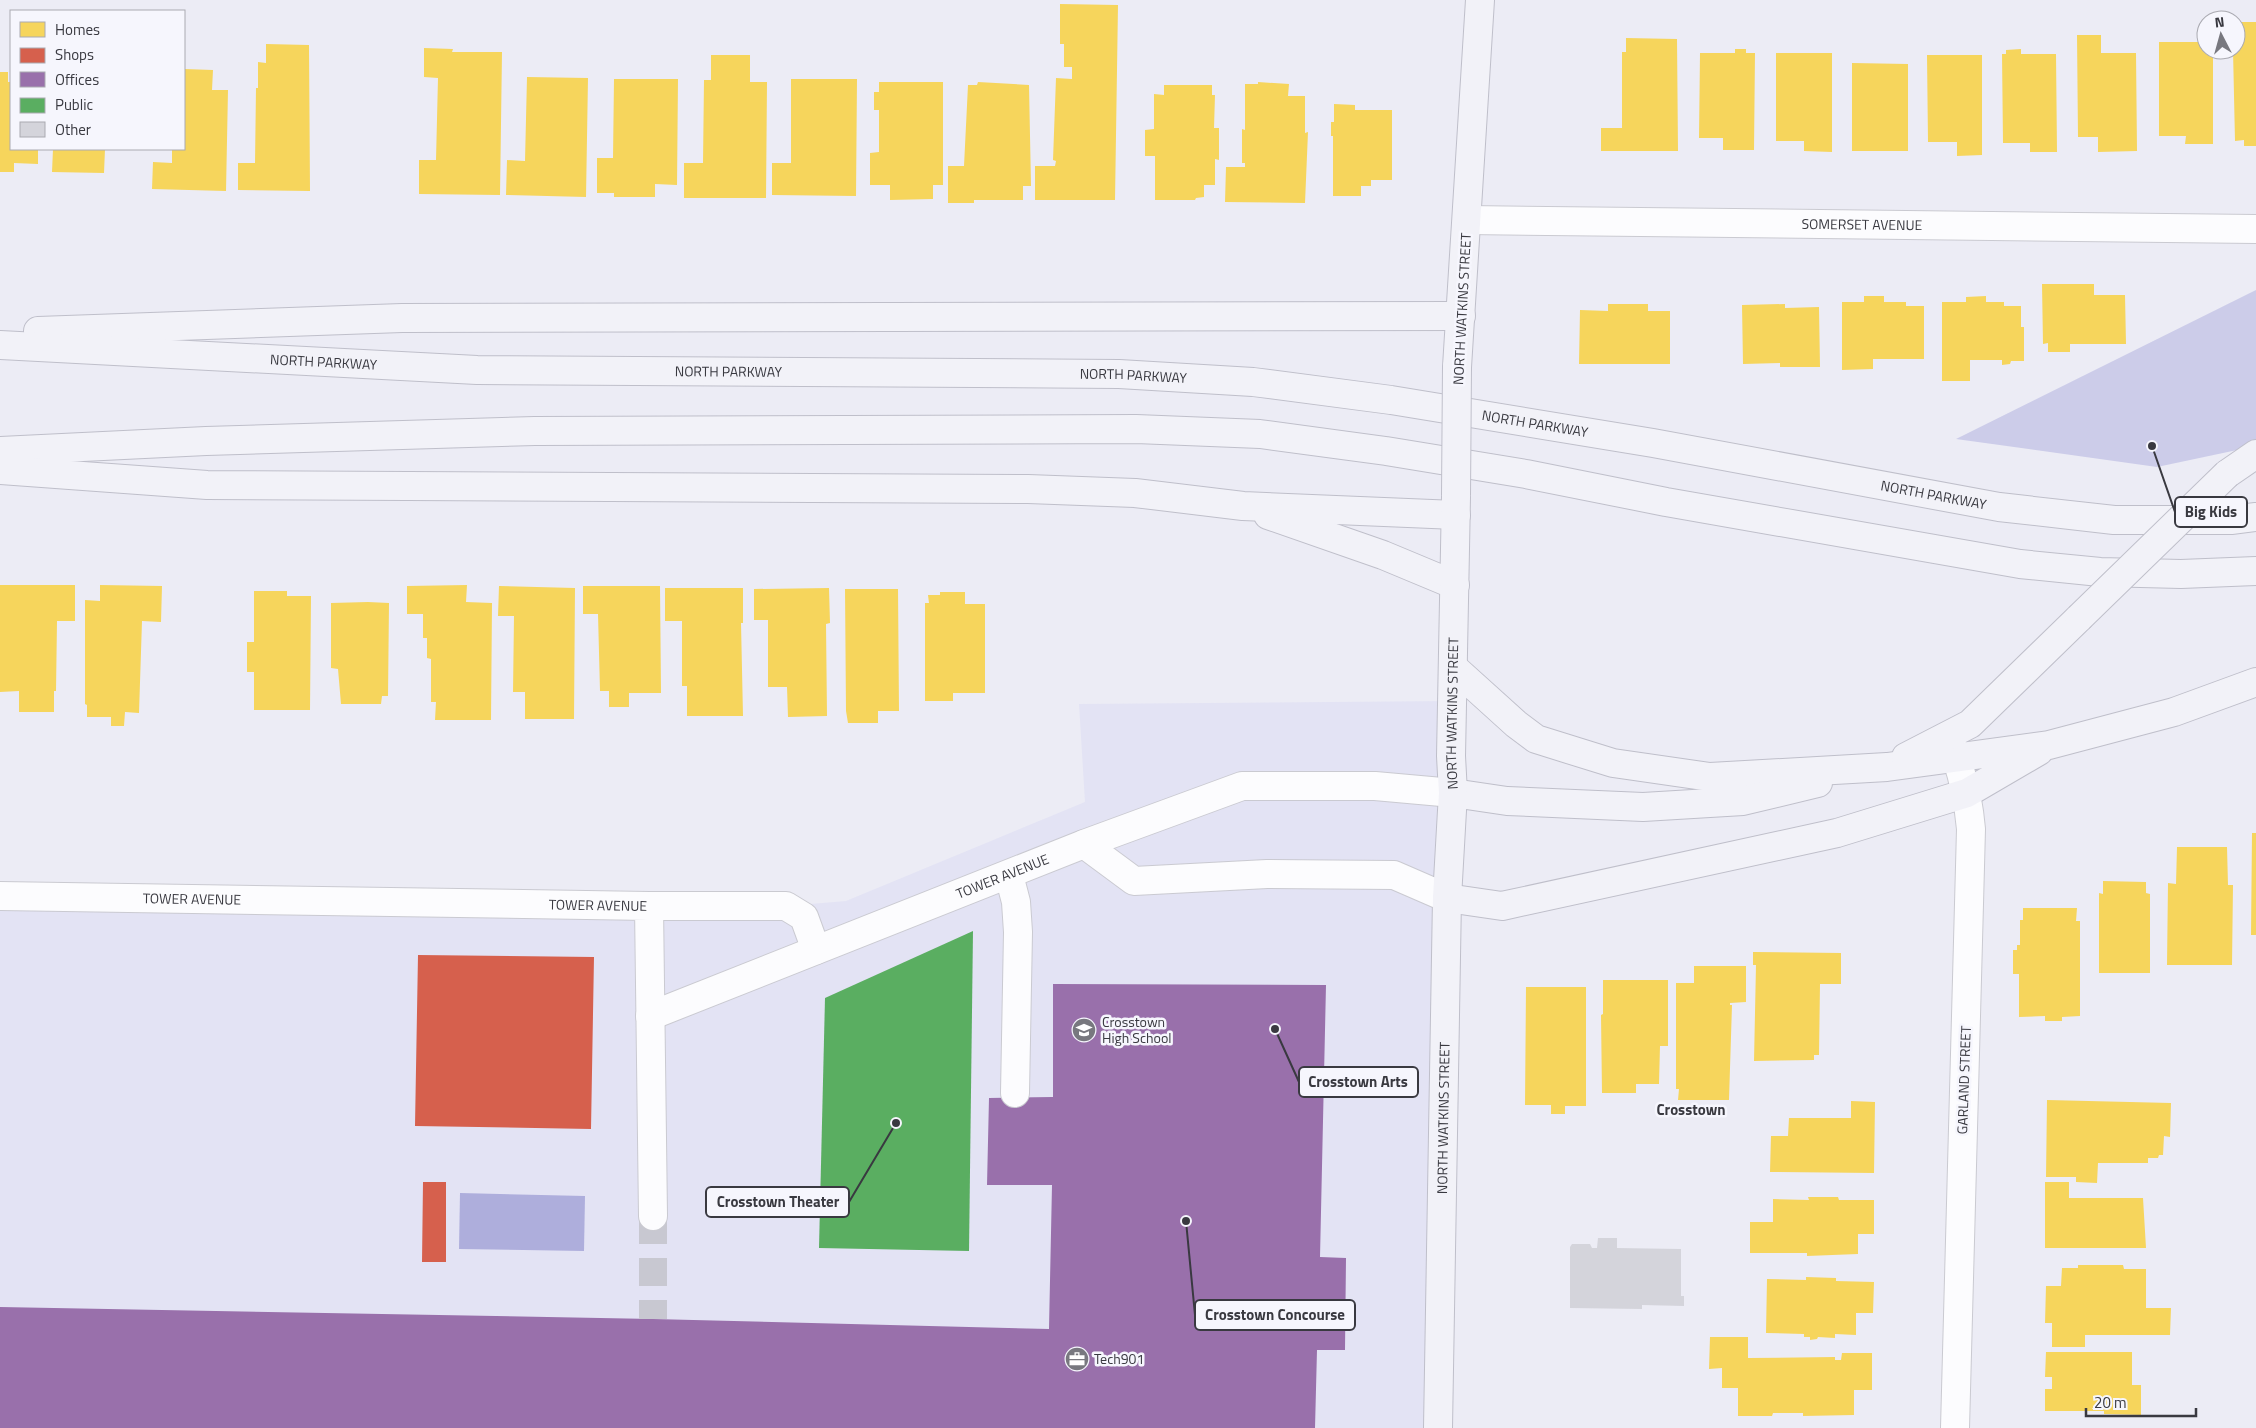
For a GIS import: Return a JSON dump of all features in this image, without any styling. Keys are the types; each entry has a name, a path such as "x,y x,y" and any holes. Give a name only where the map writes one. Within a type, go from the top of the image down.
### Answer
{"main road":[{"name":"NORTH WATKINS STREET","path":"1438,1428 1447,898 1453,792 1451,756 1458,367 1480,0"},
{"path":"0,332 402,318 1461,316"},
{"name":"NORTH PARKWAY","path":"0,345 477,370 1119,374 1253,382 1391,400 1643,441 1999,507 2114,520 2230,520 2256,517"},
{"path":"0,451 206,441 535,431 1136,428 1260,434 1386,451 1526,474 1666,502 2020,564 2100,572 2181,574 2256,571"},
{"path":"1953,746 1970,724 2227,474 2256,454"},
{"path":"0,470 206,484 1037,489 1135,492 1243,506 1456,505"},
{"path":"1243,506 1383,555 1455,585"},
{"path":"1453,667 1516,724 1536,739 1612,763 1710,777 1887,766"},
{"path":"1453,792 1507,801 1643,807 1743,801 1887,766 1953,746 2049,745 2174,712 2256,682"},
{"path":"1447,898 1502,906 1837,833 1967,793 2049,745"}],"street":[{"name":"SOMERSET AVENUE","path":"1467,220 2256,228"},
{"name":"GARLAND STREET","path":"1953,746 1967,793 1971,829 1955,1428"},
{"name":"TOWER AVENUE","path":"0,896 649,906 650,1016 1084,844 1242,786 1375,786 1453,792"},
{"path":"1084,844 1134,881 1267,874 1394,875 1447,898"},
{"path":"1008,875 1016,902 1018,932 1015,1093"},
{"path":"649,906 786,906 804,917 816,950"},
{"path":"650,1016 653,1216"}],"shaded area":[{"path":"2256,290 2256,446 2157,467 1956,439"},
{"path":"1453,701 1438,1428 0,1428 0,896 786,906 846,901 1085,802 1079,704"},
{"path":"460,1193 585,1196 584,1251 459,1249"}],"building: Homes":[{"path":"1060,4 1118,5 1115,200 1035,200 1035,166 1055,166 1056,161 1053,160 1056,78 1072,79 1072,67 1064,67 1064,44 1060,44"},
{"path":"2246,22 2256,22 2256,146 2244,146 2244,140 2235,141 2233,60 2246,60"},
{"path":"2077,35 2101,35 2101,53 2136,53 2137,151 2098,152 2098,137 2078,137"},
{"path":"1626,38 1677,39 1678,151 1601,151 1601,128 1622,128 1622,52 1626,52"},
{"path":"2159,42 2196,42 2196,60 2213,60 2213,144 2185,144 2186,136 2159,136"},
{"path":"266,44 309,45 310,191 238,190 238,163 255,163 258,62 266,63"},
{"path":"424,48 453,49 452,52 502,52 500,195 419,194 419,160 436,160 438,78 424,77"},
{"path":"1735,49 1746,49 1746,53 1755,53 1754,150 1723,150 1723,138 1699,138 1700,53 1735,53"},
{"path":"2021,49 2021,54 2056,54 2057,152 2030,152 2030,143 2003,143 2002,54 2006,54 2006,50"},
{"path":"1776,53 1832,53 1832,152 1804,151 1804,141 1776,141"},
{"path":"711,55 750,55 750,82 767,82 766,198 684,198 684,163 703,163 704,80 711,80"},
{"path":"1927,55 1982,55 1982,155 1957,156 1957,142 1928,142"},
{"path":"1852,63 1908,64 1908,151 1852,151"},
{"path":"185,69 213,70 212,90 228,90 226,191 152,189 153,162 172,163 172,150 185,150"},
{"path":"0,72 8,72 8,82 10,82 10,150 38,150 38,164 14,163 14,172 0,172"},
{"path":"527,77 588,78 586,197 506,195 507,160 525,161"},
{"path":"614,79 678,79 677,185 655,184 655,197 614,197 614,193 597,193 597,158 613,158"},
{"path":"791,79 857,79 856,196 772,195 772,163 791,163"},
{"path":"879,82 943,82 943,185 933,185 933,199 890,200 890,185 870,185 870,153 879,152 879,110 874,110 874,92 879,92"},
{"path":"978,82 1029,85 1031,186 1023,186 1023,200 974,200 974,203 948,203 948,166 964,166 968,85 977,85"},
{"path":"1258,82 1289,84 1288,96 1305,96 1305,133 1308,132 1305,203 1225,202 1226,167 1245,167 1245,163 1242,163 1242,129 1245,130 1245,84 1258,84"},
{"path":"1164,85 1212,85 1212,95 1215,95 1214,128 1219,128 1219,160 1215,159 1215,185 1204,185 1204,197 1196,198 1195,200 1155,200 1155,156 1145,156 1145,130 1154,129 1154,94 1164,95"},
{"path":"1334,104 1355,105 1355,110 1392,110 1392,180 1371,180 1371,186 1361,186 1361,196 1333,196 1333,136 1331,136 1331,122 1334,122"},
{"path":"53,150 105,150 104,173 52,172"},
{"path":"2042,284 2094,284 2094,295 2125,295 2126,344 2070,344 2070,352 2048,352 2048,343 2043,344"},
{"path":"1864,296 1884,296 1884,302 1906,302 1906,306 1924,306 1924,359 1873,359 1873,369 1842,370 1842,302 1864,302"},
{"path":"1986,296 1986,302 2004,302 2004,306 2021,306 2021,327 2024,327 2024,361 2011,361 2010,364 2002,365 2002,360 1970,360 1970,381 1942,381 1942,302 1966,302 1966,297"},
{"path":"1608,304 1648,304 1648,311 1670,311 1670,364 1579,364 1580,310 1608,311"},
{"path":"1785,304 1785,308 1819,307 1820,367 1780,367 1780,363 1743,364 1742,305"},
{"path":"0,585 75,585 75,621 57,621 54,712 19,712 19,691 0,692"},
{"path":"100,585 162,586 161,622 142,621 139,713 125,712 124,726 111,726 111,717 87,717 87,705 85,704 85,600 100,601"},
{"path":"467,585 466,602 492,603 491,720 435,720 436,702 431,702 431,659 427,658 427,638 423,638 423,614 407,614 407,586"},
{"path":"499,586 575,588 574,719 525,719 525,692 513,692 514,616 498,616"},
{"path":"583,586 660,586 661,693 629,693 629,707 609,707 609,691 600,691 598,614 583,614"},
{"path":"665,588 743,588 743,623 741,623 743,716 687,716 687,686 682,686 682,621 665,621"},
{"path":"829,588 830,623 826,624 827,716 788,717 787,687 768,687 768,620 754,620 754,589"},
{"path":"845,589 898,589 899,711 878,711 878,723 848,723 846,711"},
{"path":"254,591 287,591 287,596 311,596 310,710 254,710 254,672 247,672 247,642 254,642"},
{"path":"940,592 965,592 965,604 985,604 985,693 953,693 953,701 925,701 925,603 929,603 928,595 940,595"},
{"path":"331,603 389,603 388,696 382,696 381,704 341,704 338,669 331,668"},
{"path":"2252,833 2256,833 2256,935 2251,935"},
{"path":"2177,847 2227,847 2228,885 2233,885 2232,965 2167,965 2168,883 2176,884"},
{"path":"2103,881 2146,882 2146,893 2150,894 2150,973 2099,973 2099,893 2103,894"},
{"path":"2023,908 2077,908 2076,921 2080,921 2080,1016 2062,1017 2062,1021 2045,1021 2045,1016 2019,1017 2019,974 2013,974 2013,950 2017,950 2017,945 2020,945 2020,920 2023,920"},
{"path":"1753,952 1841,953 1841,984 1820,984 1819,1055 1814,1055 1814,1060 1754,1061 1756,965 1753,965"},
{"path":"1694,966 1746,966 1746,1002 1730,1003 1732,1005 1729,1100 1678,1100 1679,1089 1676,1089 1676,983 1694,983"},
{"path":"1603,980 1668,980 1668,1046 1660,1046 1659,1084 1636,1084 1636,1093 1602,1093 1601,1015 1603,1014"},
{"path":"1526,987 1586,987 1586,1106 1565,1106 1565,1114 1551,1114 1551,1105 1525,1105"},
{"path":"2047,1100 2171,1103 2170,1137 2164,1136 2163,1155 2159,1155 2158,1158 2148,1158 2148,1163 2098,1163 2097,1183 2076,1182 2076,1177 2046,1177"},
{"path":"1851,1101 1875,1102 1874,1173 1770,1172 1771,1136 1788,1136 1789,1118 1851,1118"},
{"path":"2045,1182 2069,1182 2069,1198 2143,1198 2146,1248 2045,1248"},
{"path":"1808,1197 1838,1197 1839,1200 1874,1200 1874,1234 1858,1234 1858,1254 1807,1256 1807,1253 1750,1253 1750,1222 1773,1222 1773,1199 1809,1200"},
{"path":"2078,1265 2123,1265 2124,1269 2146,1269 2146,1308 2171,1308 2170,1335 2085,1335 2085,1347 2052,1347 2052,1323 2045,1323 2046,1286 2061,1286 2062,1268 2078,1268"},
{"path":"1806,1277 1836,1278 1836,1281 1874,1282 1873,1313 1856,1313 1856,1335 1835,1334 1835,1338 1818,1337 1817,1339 1810,1340 1810,1337 1804,1337 1804,1334 1766,1333 1767,1279 1806,1280"},
{"path":"1710,1337 1748,1337 1748,1358 1835,1357 1835,1360 1841,1360 1842,1353 1872,1353 1872,1390 1854,1390 1854,1415 1803,1416 1803,1413 1773,1413 1772,1416 1738,1416 1738,1388 1722,1388 1722,1368 1709,1369"},
{"path":"2046,1352 2132,1352 2132,1385 2141,1385 2141,1415 2104,1414 2104,1411 2045,1411 2045,1389 2052,1389 2052,1377 2045,1377"}],"building: Shops":[{"path":"418,955 594,957 591,1129 415,1126"},
{"path":"423,1182 446,1182 446,1262 422,1262"}],"building: Offices":[{"path":"1053,984 1326,985 1320,1257 1346,1258 1345,1350 1317,1350 1315,1428 0,1428 0,1307 653,1319 1049,1329 1052,1185 987,1185 989,1098 1053,1097"}],"building: Public":[{"path":"973,931 969,1251 819,1248 825,998"}],"building: Other":[{"path":"1598,1238 1617,1238 1617,1248 1681,1249 1681,1296 1684,1296 1684,1306 1642,1305 1642,1309 1570,1308 1570,1247 1572,1244 1590,1244 1592,1248 1597,1248"}],"tunnel":[{"path":"653,1216 653,1319"}],"place":[{"name":"Big Kids","path":"2152,446"},
{"name":"Crosstown Arts","path":"1275,1029"},
{"name":"Crosstown High School","path":"1084,1030"},
{"name":"Crosstown Theater","path":"896,1123"},
{"name":"Crosstown Concourse","path":"1186,1221"},
{"name":"Tech901","path":"1077,1359"}],"district":[{"name":"Crosstown","path":"1691,1110"}]}
